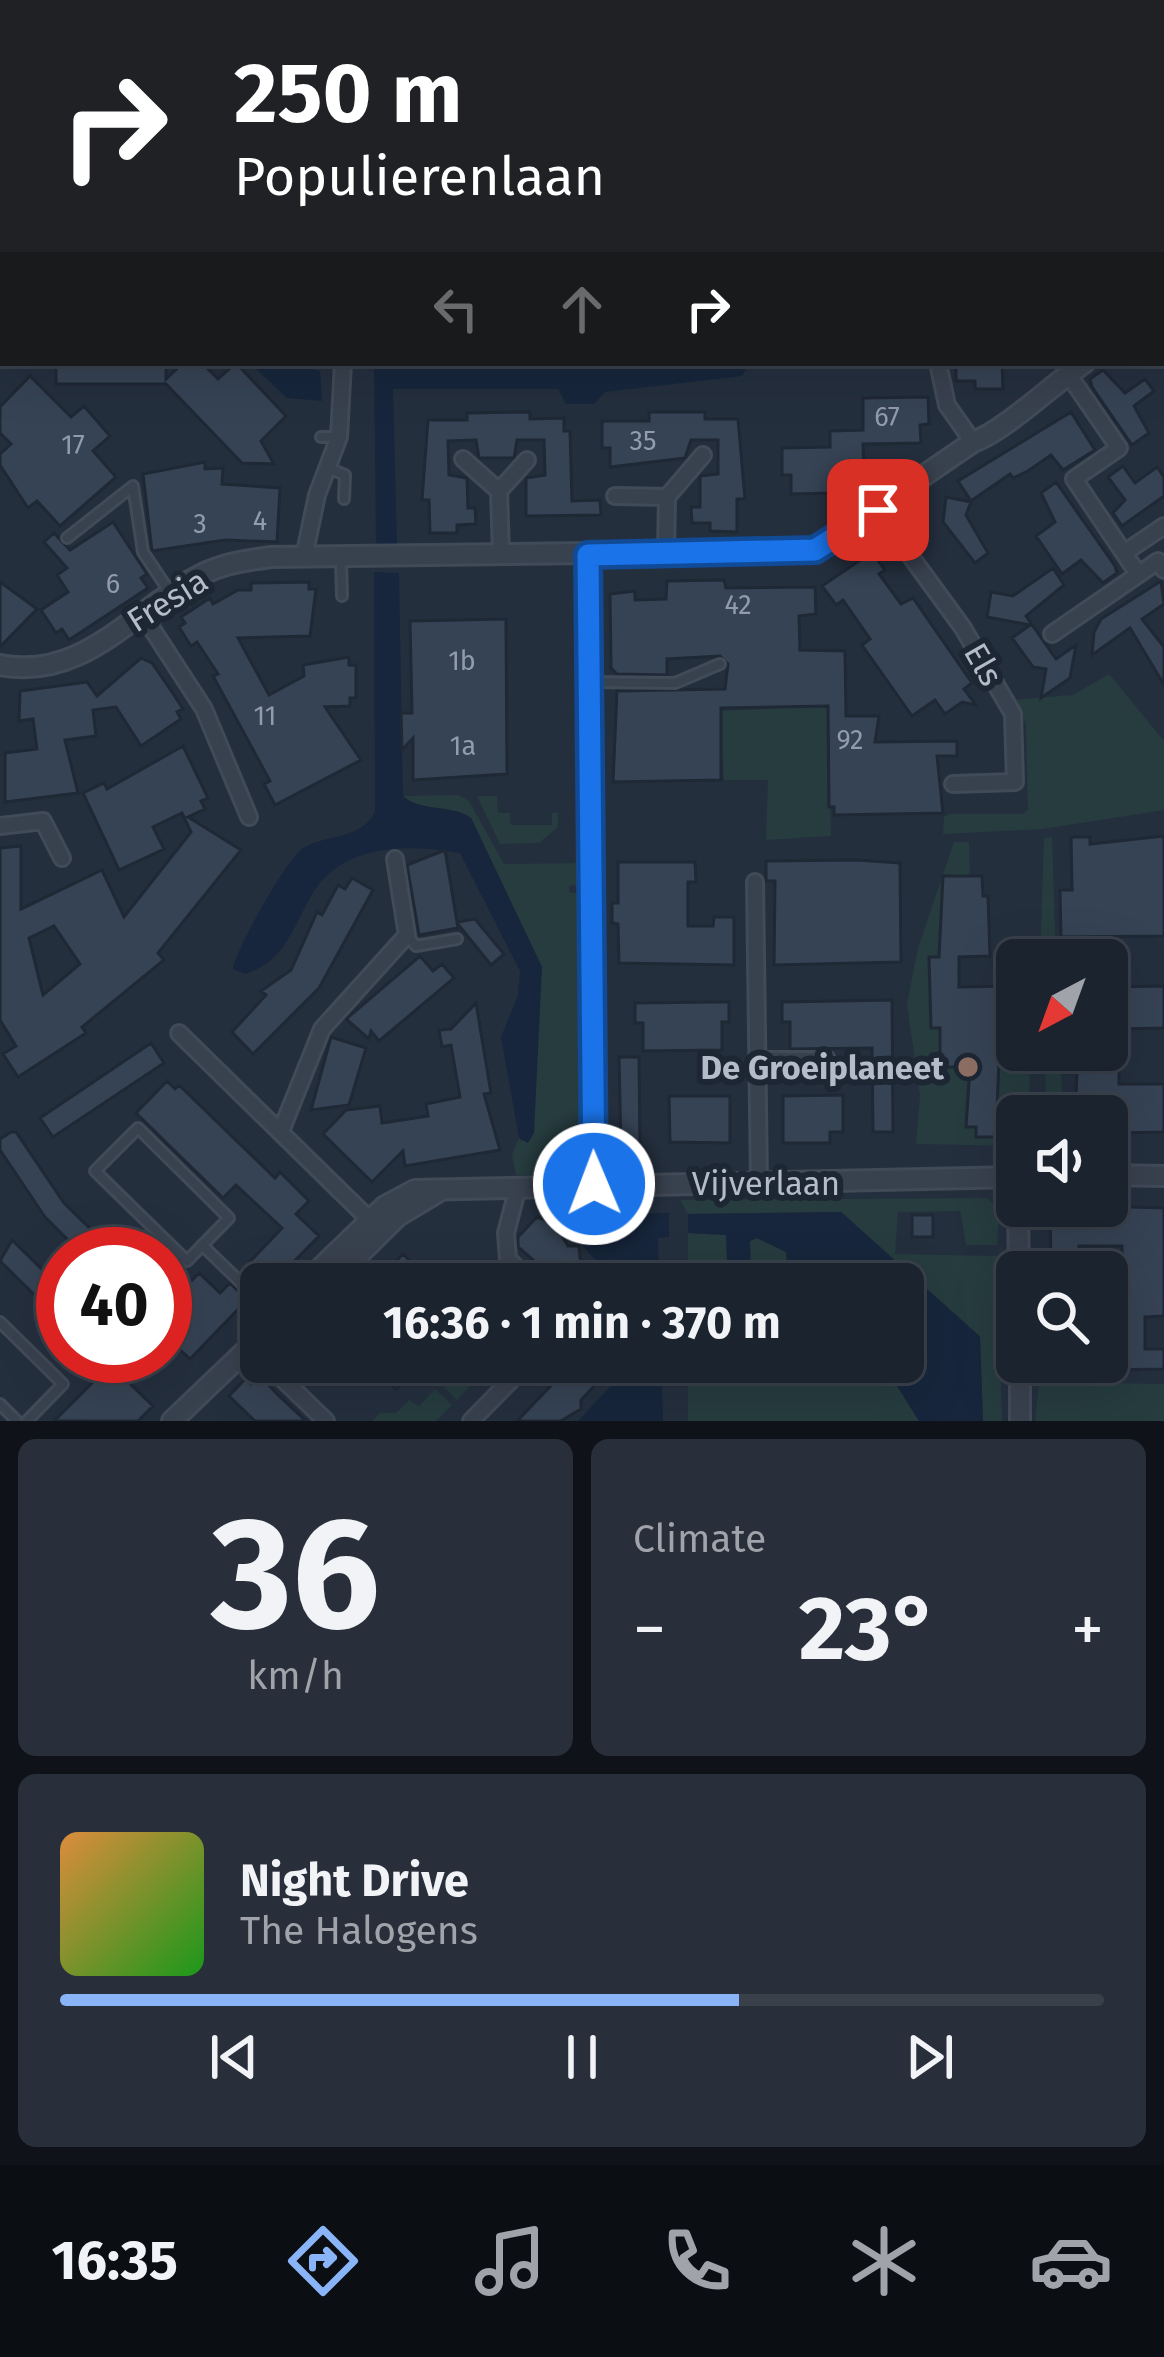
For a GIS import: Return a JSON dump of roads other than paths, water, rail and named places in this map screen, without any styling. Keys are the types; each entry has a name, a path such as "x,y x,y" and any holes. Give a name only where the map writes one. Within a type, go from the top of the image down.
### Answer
{"street":[{"path":"304,557 339,437 343,366"},
{"path":"939,366 947,405 973,442"},
{"path":"1076,369 1119,448 1074,479 1138,574"},
{"name":"Fresia","path":"0,665 54,666 77,658 205,572 237,562 304,557 815,550 973,442 994,434 1006,418 1076,369"},
{"path":"666,553 667,497 703,455"},
{"path":"463,459 499,490"},
{"path":"501,554 499,490 527,460"},
{"path":"615,496 667,497"},
{"name":"Els","path":"878,510 964,628 1013,714 1015,782 953,784"},
{"path":"1124,553 1164,526"},
{"path":"588,555 594,1184"},
{"path":"1052,634 1157,561 1164,570"},
{"path":"143,615 204,709 249,817"},
{"path":"0,826 43,821 62,858"},
{"path":"281,1131 322,1029 407,935 395,859"},
{"path":"755,882 758,1182"},
{"path":"179,1033 375,1226"},
{"path":"1128,1175 1164,1176"},
{"name":"Vijverlaan","path":"330,1263 375,1226 442,1190 996,1177"},
{"path":"512,1263 506,1234 518,1187"},
{"name":"Vijverlaan","path":"346,1263 375,1226"},
{"path":"172,1421 240,1366"},
{"path":"290,1383 326,1421"},
{"path":"471,1421 509,1383"},
{"path":"1020,1383 1020,1421"}],"lane":[{"path":"321,437 339,437"},
{"path":"328,468 345,475 344,499"},
{"path":"67,538 134,486 142,552 172,596"},
{"path":"341,558 342,596"},
{"path":"587,682 675,683 719,664"},
{"path":"407,935 416,946 457,939"},
{"path":"759,1057 829,1057"},
{"path":"138,1128 229,1217 202,1245 187,1261 95,1171 138,1128"},
{"path":"202,1245 240,1282"},
{"path":"0,1322 63,1384 32,1419"},
{"path":"0,1404 17,1421"}],"water":[{"path":"253,366 320,371 322,401 287,398"},
{"path":"374,366 748,366 742,376 605,392 594,404 566,404 558,389 393,389 397,545 376,545"},
{"path":"374,572 399,573 403,796 471,818 542,967 534,1133 528,1143 519,1138 501,1037 518,995 520,971 460,853 400,848 343,864 314,891 271,960 245,974 233,969 251,926 302,849 361,828 375,812"},
{"path":"841,1212 898,1263 787,1263 786,1252 757,1238 750,1241 751,1263 727,1263 726,1235 688,1233 688,1214"},
{"path":"669,1213 669,1237 658,1238 659,1263 598,1263 571,1233 566,1215"},
{"path":"924,1287 980,1337 983,1421 919,1421 895,1383 924,1383"},
{"path":"614,1383 662,1383 663,1421 578,1421"}],"place":[{"name":"De Groeiplaneet","path":"968,1067"}]}
